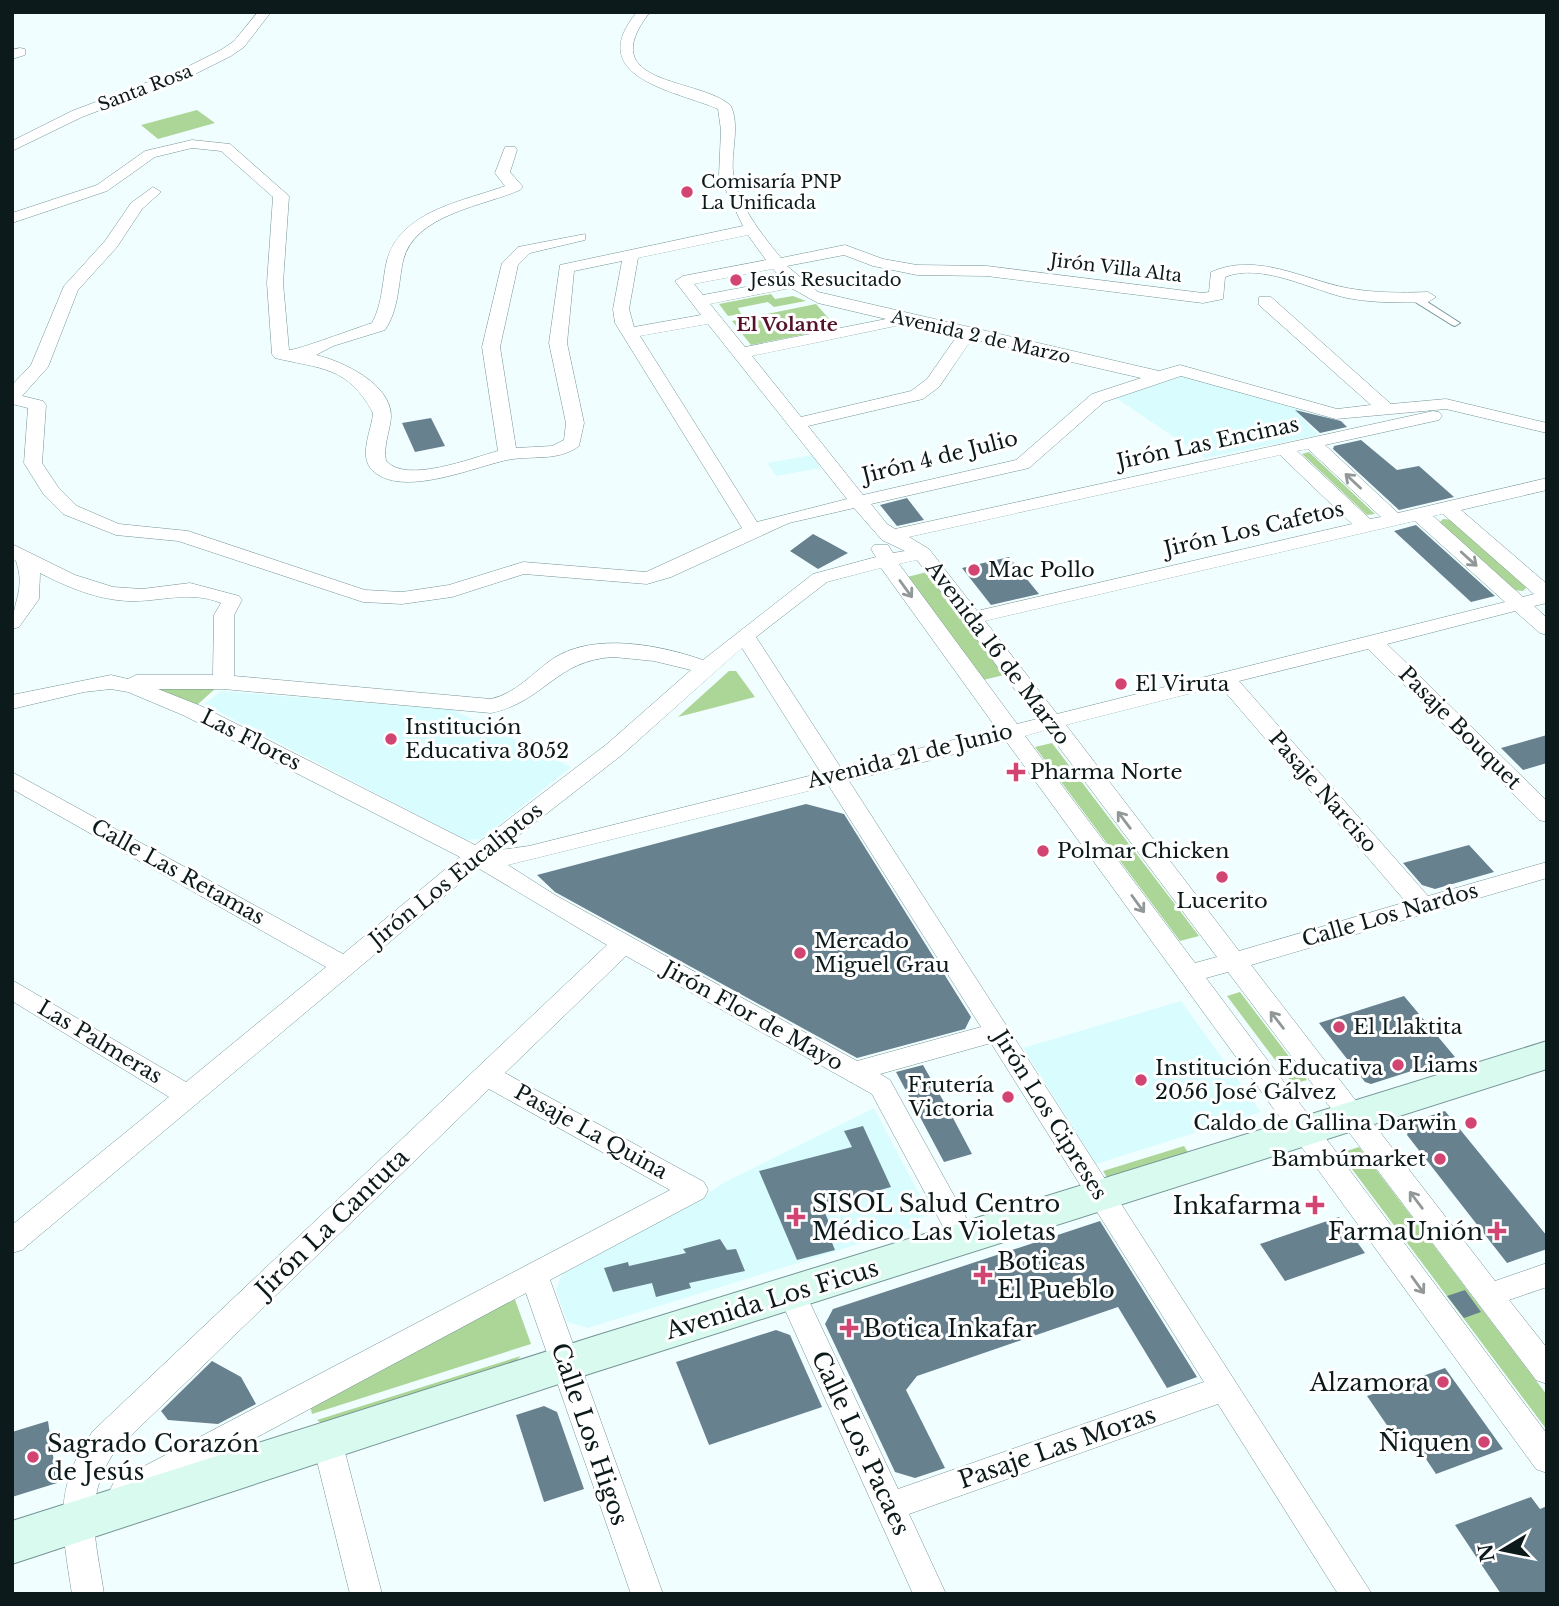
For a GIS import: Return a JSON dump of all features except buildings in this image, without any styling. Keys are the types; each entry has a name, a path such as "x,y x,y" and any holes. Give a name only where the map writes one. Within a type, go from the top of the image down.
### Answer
{"street":[{"name":"Santa Rosa","path":"12,147 77,114 211,61 239,44 265,12"},
{"name":"Avenida 2 de Marzo","path":"644,12 635,23 628,41 631,62 648,78 724,106 729,117 725,163 728,183 753,229 777,262 794,283 821,299 1157,376 1175,370 1192,371 1263,395 1336,414 1446,404 1521,422"},
{"path":"12,218 102,188 135,162 158,151 192,144 225,147 281,196 275,275 281,351 346,368 371,396 383,417 376,458 379,466 388,472 428,474 508,455 557,451 573,442 575,424 558,343 564,270 631,253 753,229"},
{"path":"300,356 327,342 379,326 391,292 395,258 402,245 419,229 458,205 515,187 502,173 510,150"},
{"path":"12,397 39,367 69,289 111,244 136,206 153,192"},
{"path":"508,455 491,347 498,305 510,263 524,250 579,237"},
{"name":"Jirón Villa Alta","path":"777,262 845,250 879,263 917,270 987,271 1203,298 1217,296 1217,275 1230,269 1243,268 1348,293 1421,298"},
{"path":"631,253 621,314 630,333 752,530"},
{"path":"777,262 687,278 684,282 858,501 885,540"},
{"path":"699,301 794,283"},
{"path":"1265,300 1386,409"},
{"path":"630,333 712,317"},
{"path":"740,353 906,320"},
{"path":"796,423 917,395 933,383 967,334"},
{"name":"Jirón 4 de Julio","path":"12,397 37,405 33,463 51,491 70,510 116,529 181,535 224,552 363,596 402,598 452,591 523,568 647,578 664,573 752,530 783,519 1022,464 1038,453 1098,398 1157,376"},
{"name":"Jirón Las Encinas","path":"885,540 1451,413 1547,428"},
{"path":"1312,443 1395,520"},
{"path":"1284,449 1366,526"},
{"name":"Jirón Los Cafetos","path":"972,618 1547,484"},
{"path":"1447,507 1547,596"},
{"path":"1419,514 1547,629"},
{"name":"Avenida 16 de Marzo","path":"885,540 922,553 1547,1371"},
{"name":"Avenida 16 de Marzo","path":"885,540 1010,731 1547,1460"},
{"name":"Jirón Los Eucaliptos","path":"12,1242 477,856 615,749 705,668 829,574 885,540"},
{"path":"12,623 32,591 32,575 18,554"},
{"path":"18,554 54,573 121,595 196,588 232,600 224,615 223,682"},
{"name":"Avenida 21 de Junio","path":"477,856 500,858 529,854 1547,596"},
{"name":"Jirón Los Cipreses","path":"745,636 1356,1594"},
{"name":"Pasaje Bouquet","path":"1373,641 1547,815"},
{"path":"111,682 223,682 491,706 517,698 562,663 580,654 644,654 684,661 705,668"},
{"name":"Pasaje Narciso","path":"1224,678 1423,906"},
{"name":"Las Flores","path":"12,702 84,685 111,682 133,686 193,711 477,856"},
{"name":"Calle Las Retamas","path":"12,779 344,965"},
{"name":"Jirón Flor de Mayo","path":"477,856 547,901 881,1087 964,1239"},
{"name":"Calle Los Nardos","path":"1189,974 1547,870"},
{"name":"Jirón La Cantuta","path":"88,1594 76,1497 80,1479 104,1441 624,944"},
{"name":"Las Palmeras","path":"12,989 188,1096"},
{"path":"854,1072 997,1031"},
{"name":"Avenida Los Ficus","path":"12,1543 791,1292 1547,1055"},
{"name":"Pasaje La Quina","path":"487,1075 694,1190"},
{"name":"Avenida Los Ficus","path":"78,1522 146,1480 694,1190"},
{"name":"Calle Los Higos","path":"534,1275 647,1594"},
{"path":"1488,1295 1547,1275"},
{"name":"Calle Los Pacaes","path":"791,1292 930,1594"},
{"name":"Pasaje Las Moras","path":"890,1506 1225,1388"},
{"path":"327,1441 366,1594"}],"lane":[{"path":"1421,298 1455,323"}],"shaded area":[{"path":"1190,374 1305,410 1300,416 1319,435 1205,458 1116,398"},
{"path":"812,455 821,468 776,476 767,463"},
{"name":"Institución Educativa 3052","path":"221,691 453,710 571,767 481,839 466,840 204,704"},
{"name":"Institución Educativa 2056 José Gálvez","path":"1181,1001 1261,1112 1096,1164 1023,1048"},
{"name":"SISOL Salud Centro Médico Las Violetas","path":"874,1108 927,1209 920,1225 588,1328 567,1322 556,1290 562,1274 697,1201 723,1183"}],"green space":[{"path":"197,110 215,123 158,139 141,125"},
{"path":"771,294 775,299 793,296 806,301 774,307 768,302 738,308 741,314 728,316 719,304"},
{"name":"El Volante","path":"816,304 837,328 751,345 732,321"},
{"path":"1309,452 1375,514 1367,515 1302,454"},
{"path":"1443,519 1453,520 1527,587 1523,591 1514,590 1439,523"},
{"path":"927,572 1004,675 983,680 907,577"},
{"path":"729,671 736,671 755,697 678,717"},
{"path":"217,687 197,705 153,689"},
{"path":"1052,743 1199,936 1180,941 1035,747"},
{"path":"1240,992 1307,1080 1293,1084 1227,996"},
{"path":"1184,1146 1189,1154 1108,1179 1103,1171"},
{"path":"1359,1147 1547,1395 1547,1430 1340,1153"},
{"path":"513,1294 531,1344 312,1414 310,1405"},
{"path":"521,1356 509,1368 325,1426 317,1420"}],"place":[{"name":"Comisaría PNP La Unificada","path":"687,192"},
{"name":"Jesús Resucitado","path":"736,280"},
{"name":"Mac Pollo","path":"974,570"},
{"name":"El Viruta","path":"1121,684"},
{"name":"Institución Educativa 3052","path":"391,739"},
{"name":"Pharma Norte","path":"1016,772"},
{"name":"Polmar Chicken","path":"1043,851"},
{"name":"Lucerito","path":"1222,877"},
{"name":"Mercado Miguel Grau","path":"800,953"},
{"name":"El Llaktita","path":"1339,1027"},
{"name":"Liams","path":"1398,1065"},
{"name":"Institución Educativa 2056 José Gálvez","path":"1141,1080"},
{"name":"Frutería Victoria","path":"1008,1097"},
{"name":"Caldo de Gallina Darwin","path":"1471,1123"},
{"name":"Bambúmarket","path":"1440,1159"},
{"name":"Inkafarma","path":"1315,1205"},
{"name":"SISOL Salud Centro Médico Las Violetas","path":"796,1217"},
{"name":"FarmaUnión","path":"1497,1231"},
{"name":"Boticas El Pueblo","path":"983,1275"},
{"name":"Botica Inkafar","path":"849,1328"},
{"name":"Alzamora","path":"1443,1382"},
{"name":"Ñiquen","path":"1484,1442"},
{"name":"Sagrado Corazón de Jesús","path":"33,1457"}],"district":[{"name":"El Volante","path":"787,324"}]}
